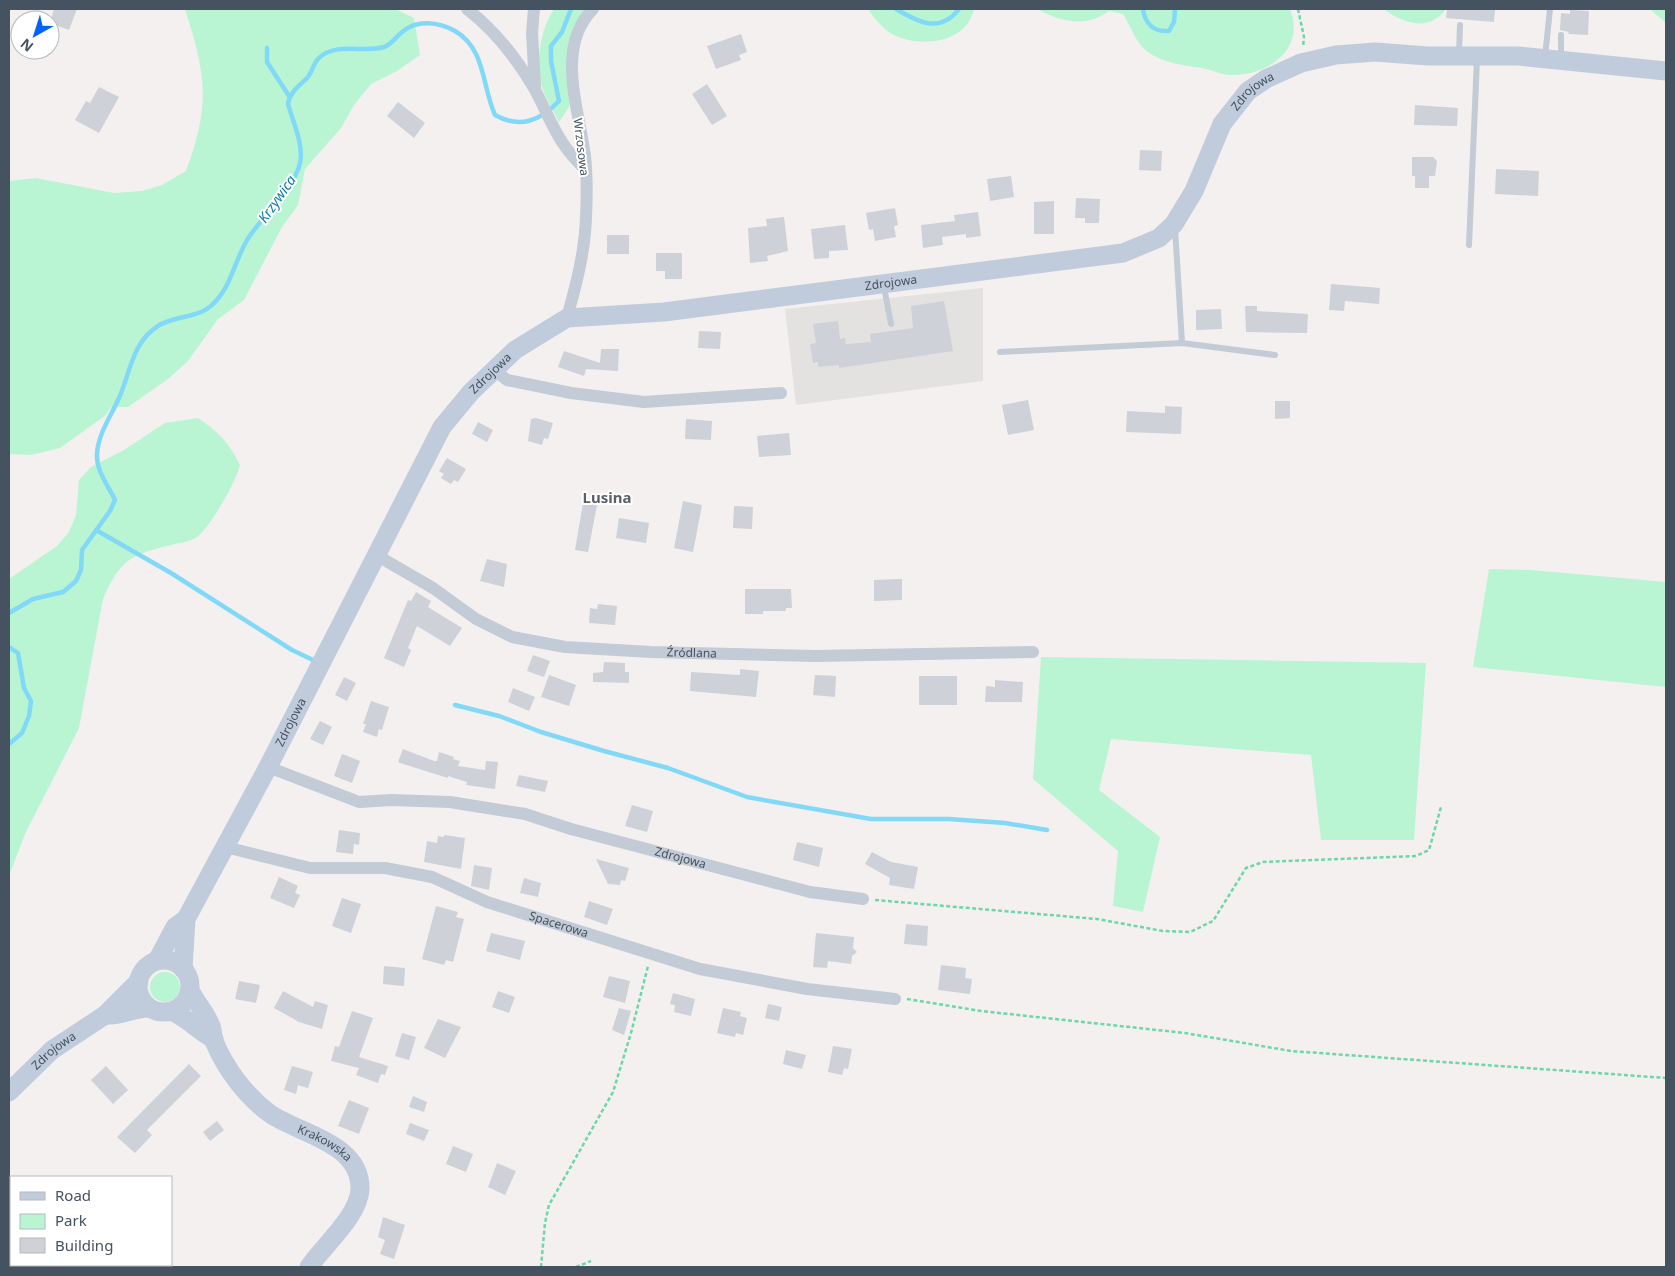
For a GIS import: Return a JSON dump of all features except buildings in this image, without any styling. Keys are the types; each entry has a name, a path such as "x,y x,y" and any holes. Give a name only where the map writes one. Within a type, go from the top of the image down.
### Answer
{"street":[{"path":"467,9 496,37 535,91 565,147 585,169"},
{"path":"534,9 532,74 535,91"},
{"name":"Wrzosowa","path":"567,318 580,270 586,218 585,169 574,98 574,44 585,17 593,9"},
{"name":"Zdrojowa","path":"157,961 175,927 186,918 268,767 442,427 470,392 493,369 515,350 567,318 664,312 1123,253 1159,238 1174,224 1194,191 1222,124 1236,104 1248,92 1266,79 1301,63 1336,55 1375,52 1428,56 1518,56 1666,71"},
{"path":"493,369 507,380 579,394 644,402 781,393"},
{"name":"Źródlana","path":"376,554 433,588 476,619 512,637 565,647 816,656 1033,652"},
{"name":"Zdrojowa","path":"268,767 359,802 450,802 525,814 571,829 810,892 863,899"},
{"name":"Spacerowa","path":"225,847 310,868 385,868 432,877 487,902 700,969 745,979 807,989 895,999"},
{"name":"Zdrojowa","path":"184,969 186,918"},
{"path":"157,961 171,961 184,969 188,975 190,990 184,1004 171,1011 164,1012 149,1008 140,996 139,981 145,969 157,961"},
{"name":"Zdrojowa","path":"9,1092 52,1050 105,1015 139,981"},
{"name":"Krakowska","path":"190,990 211,1027 214,1039 238,1082 254,1100 292,1126 332,1145 348,1159 358,1177 360,1188 358,1200 346,1222 308,1267"},
{"name":"Zdrojowa","path":"105,1015 116,1016 137,1008 149,1008"},
{"name":"Krakowska","path":"171,1011 184,1017 202,1033 214,1039"}],"lane":[{"path":"1550,9 1553,60"},
{"path":"1460,25 1468,56 1468,245"},
{"path":"1553,60 1561,35"},
{"path":"1174,224 1182,343"},
{"path":"883,283 891,324"},
{"path":"1000,352 1182,343 1275,355"}],"path":[{"path":"1298,9 1304,37 1301,63"},
{"path":"863,899 1051,917 1096,919 1163,932 1190,932 1213,921 1246,868 1263,862 1416,856 1429,850 1441,807"},
{"path":"541,1267 545,1223 550,1205 613,1092 632,1033 651,954"},
{"path":"895,999 907,999 981,1011 1185,1033 1291,1051 1666,1078"},
{"path":"576,1267 591,1261"}],"shaded area":[{"path":"983,288 983,381 796,405 785,309"}],"green space":[{"path":"185,9 395,9 414,18 420,55 397,71 371,84 354,105 341,128 305,169 298,205 282,227 244,300 218,319 188,361 168,379 128,407 111,407 106,415 60,448 31,455 9,454 9,181 36,178 114,193 142,191 162,185 186,171 199,127 203,90 198,53"},
{"path":"554,9 590,9 584,16 569,107 559,122 546,98 540,81 539,70 542,37"},
{"path":"868,9 974,9 970,20 962,29 952,36 928,42 903,39 892,34 879,23"},
{"path":"1037,9 1290,9 1294,23 1293,36 1281,57 1271,65 1246,74 1228,75 1174,63 1154,56 1140,44 1123,14 1109,11 1091,20 1073,21 1046,14"},
{"path":"1384,9 1446,9 1432,21 1416,23 1399,19"},
{"path":"1650,9 1666,9 1666,23"},
{"path":"198,418 212,428 228,444 240,465 238,473 216,514 197,537 136,556 128,561 115,575 103,599 79,728 25,834 9,876 9,579 57,546 69,532 76,515 79,480 91,467 124,450 165,423"},
{"path":"1489,569 1531,570 1666,582 1666,687 1473,667"},
{"path":"1041,657 1426,663 1414,840 1321,840 1311,755 1111,739 1099,790 1160,837 1143,912 1113,906 1118,851 1033,779"},
{"path":"165,972 176,976 180,987 176,998 165,1002 154,998 150,987 154,976"}],"waterway":[{"name":"Krzywica","path":"9,613 33,599 63,592 76,581 81,570 82,550 110,511 115,500 98,466 98,447 102,432 123,389 137,349 149,333 158,326 171,320 193,315 213,304 225,289 249,237 292,182 300,163 301,149 288,104 293,93 309,76 317,60 333,50 376,49 387,46 402,32 414,25 428,23 449,28 465,39 478,58 495,115 513,122 529,121 544,114 559,101 551,61 551,46 562,32 571,9"},
{"name":"Krzywica","path":"896,9 912,18 929,23 944,21 952,17 959,9"},
{"name":"Krzywica","path":"1143,9 1148,23 1164,31 1169,31 1174,22 1175,9"},
{"path":"267,48 267,62 289,96"},
{"path":"96,530 171,573 292,650 313,660"},
{"name":"Krzywica","path":"9,647 18,653 24,688 31,701 29,716 22,733 9,744"},
{"path":"455,705 499,716 541,732 668,768 747,797 871,819 949,819 1005,823 1047,830"}],"district":[{"name":"Lusina","path":"607,498"}]}
